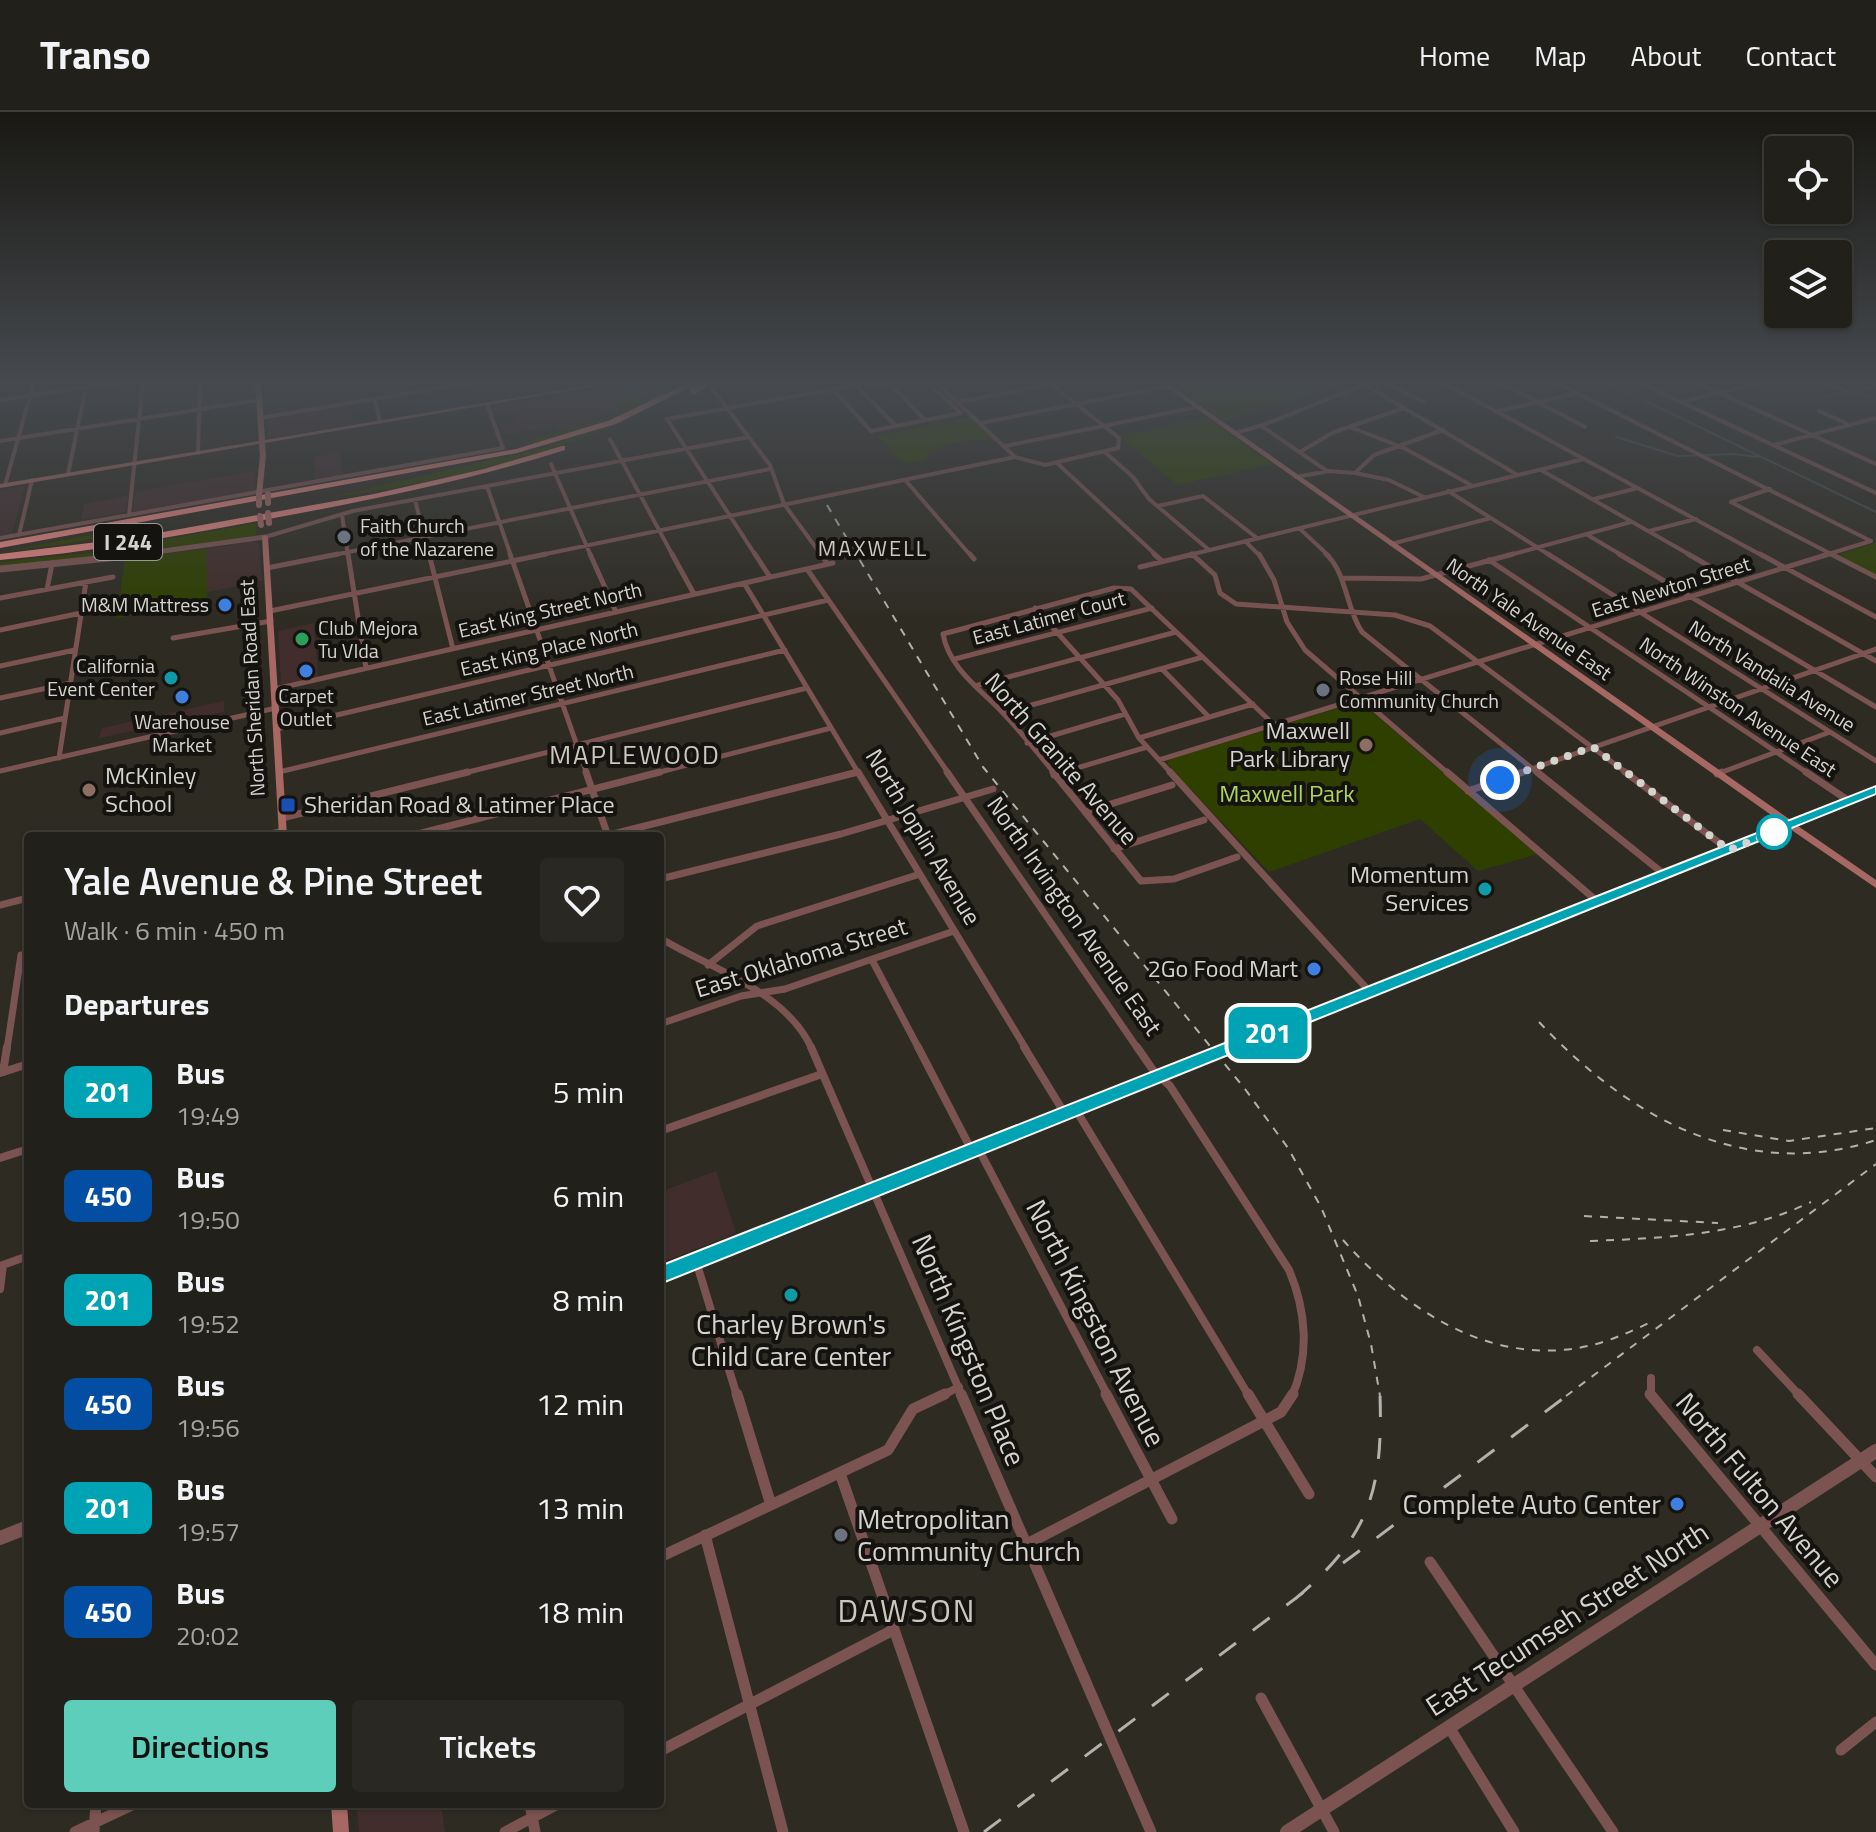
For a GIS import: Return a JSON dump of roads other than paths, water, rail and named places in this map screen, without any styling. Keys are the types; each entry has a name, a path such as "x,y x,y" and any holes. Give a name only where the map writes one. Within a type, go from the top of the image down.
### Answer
{"highway":[{"name":"I 244","path":"0,545 21,538 464,462"},
{"name":"I 244","path":"0,555 141,540 459,479 513,462"},
{"path":"21,538 264,512 437,468"},
{"path":"0,555 459,479"}],"main road":[{"path":"3,485 139,462"},
{"name":"North Sheridan Road East","path":"262,462 259,494 264,512"},
{"name":"North Yale Avenue East","path":"1275,462 1876,885"},
{"name":"North Sheridan Road East","path":"262,471 268,492 261,534 265,537 283,832"},
{"path":"664,1273 1876,791"},
{"path":"339,1808 341,1832"}],"street":[{"path":"3,485 10,462"},
{"path":"68,474 70,462"},
{"path":"0,538 21,538 129,515 427,462"},
{"path":"0,569 195,549 265,537 342,515 615,462"},
{"path":"623,462 694,594"},
{"path":"696,462 770,577"},
{"path":"766,462 786,506"},
{"path":"270,611 991,462"},
{"path":"1028,462 1034,465 1061,462"},
{"path":"1116,462 1158,506 1209,550"},
{"path":"1316,462 1329,471"},
{"path":"1355,473 1364,462"},
{"path":"1429,462 1471,485"},
{"path":"1497,462 1516,474"},
{"path":"1140,567 1571,462"},
{"path":"1590,462 1876,617"},
{"path":"1718,462 1770,489"},
{"path":"1810,462 1876,493"},
{"path":"129,515 134,463"},
{"path":"1057,463 1162,561"},
{"path":"551,464 616,612"},
{"path":"267,568 770,469"},
{"path":"1541,470 1876,661"},
{"path":"1296,477 1329,471 1355,473 1389,480 1425,497"},
{"path":"21,538 32,480"},
{"path":"906,481 974,559"},
{"path":"487,486 606,832"},
{"path":"1593,500 1638,488"},
{"path":"1770,489 1731,502 1876,577"},
{"name":"East Newton Street","path":"1159,760 1871,541 1770,489"},
{"name":"North Vandalia Avenue","path":"1448,491 1876,761"},
{"path":"1158,506 1203,496 1257,538"},
{"path":"415,500 453,649"},
{"name":"East King Street North","path":"275,689 830,564 786,506"},
{"path":"342,515 366,668"},
{"path":"1391,544 1491,518"},
{"path":"1649,531 1696,519"},
{"path":"1342,578 1403,581 1436,575 1631,522"},
{"path":"1299,528 1332,557 1362,632 1665,875"},
{"path":"1586,534 1876,707"},
{"path":"1245,541 1271,566 1288,630 1298,643 1598,902"},
{"path":"1192,554 1212,571 1219,591 1229,601 1282,608 1395,615 1425,624 1729,850"},
{"name":"North Winston Avenue East","path":"1489,560 1849,801"},
{"path":"47,589 52,564"},
{"name":"North Irvington Avenue East","path":"807,569 1153,1070 1170,1086 1277,1250 1296,1291 1305,1326 1301,1372 1292,1400 1266,1422 1027,1544"},
{"path":"0,598 113,577"},
{"path":"59,758 86,582"},
{"name":"North Joplin Avenue","path":"744,583 954,931 1309,1494"},
{"path":"1268,719 1135,592 1120,587 1035,608 1105,684 1139,738 1370,992"},
{"name":"East King Place North","path":"277,729 828,600"},
{"name":"North Granite Avenue","path":"1035,608 947,631 943,634 943,642 975,686 1003,713 1141,881 1162,883 1237,857"},
{"name":"East Latimer Court","path":"955,659 1152,608"},
{"path":"0,630 81,613"},
{"path":"173,638 271,621"},
{"path":"975,686 1176,632"},
{"path":"1468,791 1876,649"},
{"path":"0,666 75,650"},
{"name":"East Latimer Street North","path":"279,772 785,650"},
{"path":"1003,713 1203,657"},
{"path":"1162,669 1209,717"},
{"path":"0,698 71,683"},
{"path":"282,818 807,688"},
{"path":"1139,738 1253,704"},
{"path":"0,771 276,708"},
{"path":"1027,743 1125,714"},
{"path":"0,733 65,718"},
{"path":"425,832 831,728"},
{"path":"1717,774 1830,732"},
{"path":"1054,775 1147,747"},
{"path":"623,832 858,772"},
{"path":"1085,812 1172,785"},
{"path":"664,878 887,821 993,789"},
{"path":"1114,849 1204,820"},
{"path":"708,965 757,926 920,874"},
{"path":"0,905 24,899"},
{"name":"East Oklahoma Street","path":"664,1023 759,992 785,989 954,931"},
{"name":"North Kingston Place","path":"664,940 759,992 786,1010 803,1029 1151,1832"},
{"path":"21,955 2,1072 24,1065"},
{"name":"North Kingston Avenue","path":"872,960 1172,1519"},
{"path":"664,1130 822,1074"},
{"path":"0,1158 24,1150"},
{"path":"0,1289 2,1265 24,1257"},
{"path":"696,1261 771,1505"},
{"path":"1757,1350 1876,1477"},
{"name":"North Fulton Avenue","path":"1651,1378 1650,1394 1657,1405 1876,1665"},
{"path":"664,1555 891,1448 913,1409 959,1387"},
{"name":"East Tecumseh Street North","path":"1287,1832 1876,1451"},
{"path":"840,1473 964,1832"},
{"path":"0,1538 24,1529"},
{"path":"705,1535 783,1832"},
{"path":"1430,1562 1613,1832"},
{"path":"664,1749 893,1630"},
{"path":"1261,1698 1334,1832"},
{"path":"1841,1750 1876,1722"},
{"path":"1448,1725 1514,1832"},
{"path":"75,1832 95,1827 127,1808"},
{"path":"505,1832 531,1811 535,1832"}],"waterway":[{"path":"1773,462 1876,512"}],"railway":[{"path":"827,505 983,767 1245,1089 1288,1148 1321,1207 1358,1296 1380,1396"},
{"path":"1539,1022 1611,1087 1691,1133 1735,1147 1780,1153 1827,1151 1876,1140"},
{"path":"1723,1130 1789,1141 1876,1128"},
{"path":"1566,1396 1876,1164"},
{"path":"1590,1241 1703,1233 1758,1222 1811,1202"},
{"path":"1584,1216 1718,1223"},
{"path":"1343,1240 1398,1292 1429,1314 1462,1332 1497,1344 1533,1350 1570,1349 1609,1340 1649,1323"},
{"path":"1343,1563 1569,1394"},
{"path":"1296,1598 1340,1554 1356,1532 1367,1509 1379,1458 1380,1396"},
{"path":"1296,1598 1304,1592"},
{"path":"984,1832 1296,1598"}],"place":[{"name":"Faith Church of the Nazarene","path":"344,537"},
{"name":"M&M Mattress","path":"225,605"},
{"name":"Club Mejora Tu VIda","path":"302,639"},
{"name":"Carpet Outlet","path":"306,671"},
{"name":"California Event Center","path":"171,678"},
{"name":"Rose Hill Community Church","path":"1323,690"},
{"name":"Warehouse Market","path":"182,697"},
{"name":"Maxwell Park Library","path":"1366,745"},
{"name":"McKinley School","path":"89,790"},
{"name":"Sheridan Road & Latimer Place","path":"288,805"},
{"name":"Momentum Services","path":"1485,889"},
{"name":"2Go Food Mart","path":"1314,969"},
{"name":"Charley Brown's Child Care Center","path":"791,1295"},
{"name":"Complete Auto Center","path":"1677,1504"},
{"name":"Metropolitan Community Church","path":"841,1535"}],"district":[{"name":"MAXWELL","path":"873,548"},
{"name":"MAPLEWOOD","path":"635,755"},
{"name":"DAWSON","path":"907,1611"}],"park label":[{"name":"Maxwell Park","path":"1287,794"}]}
